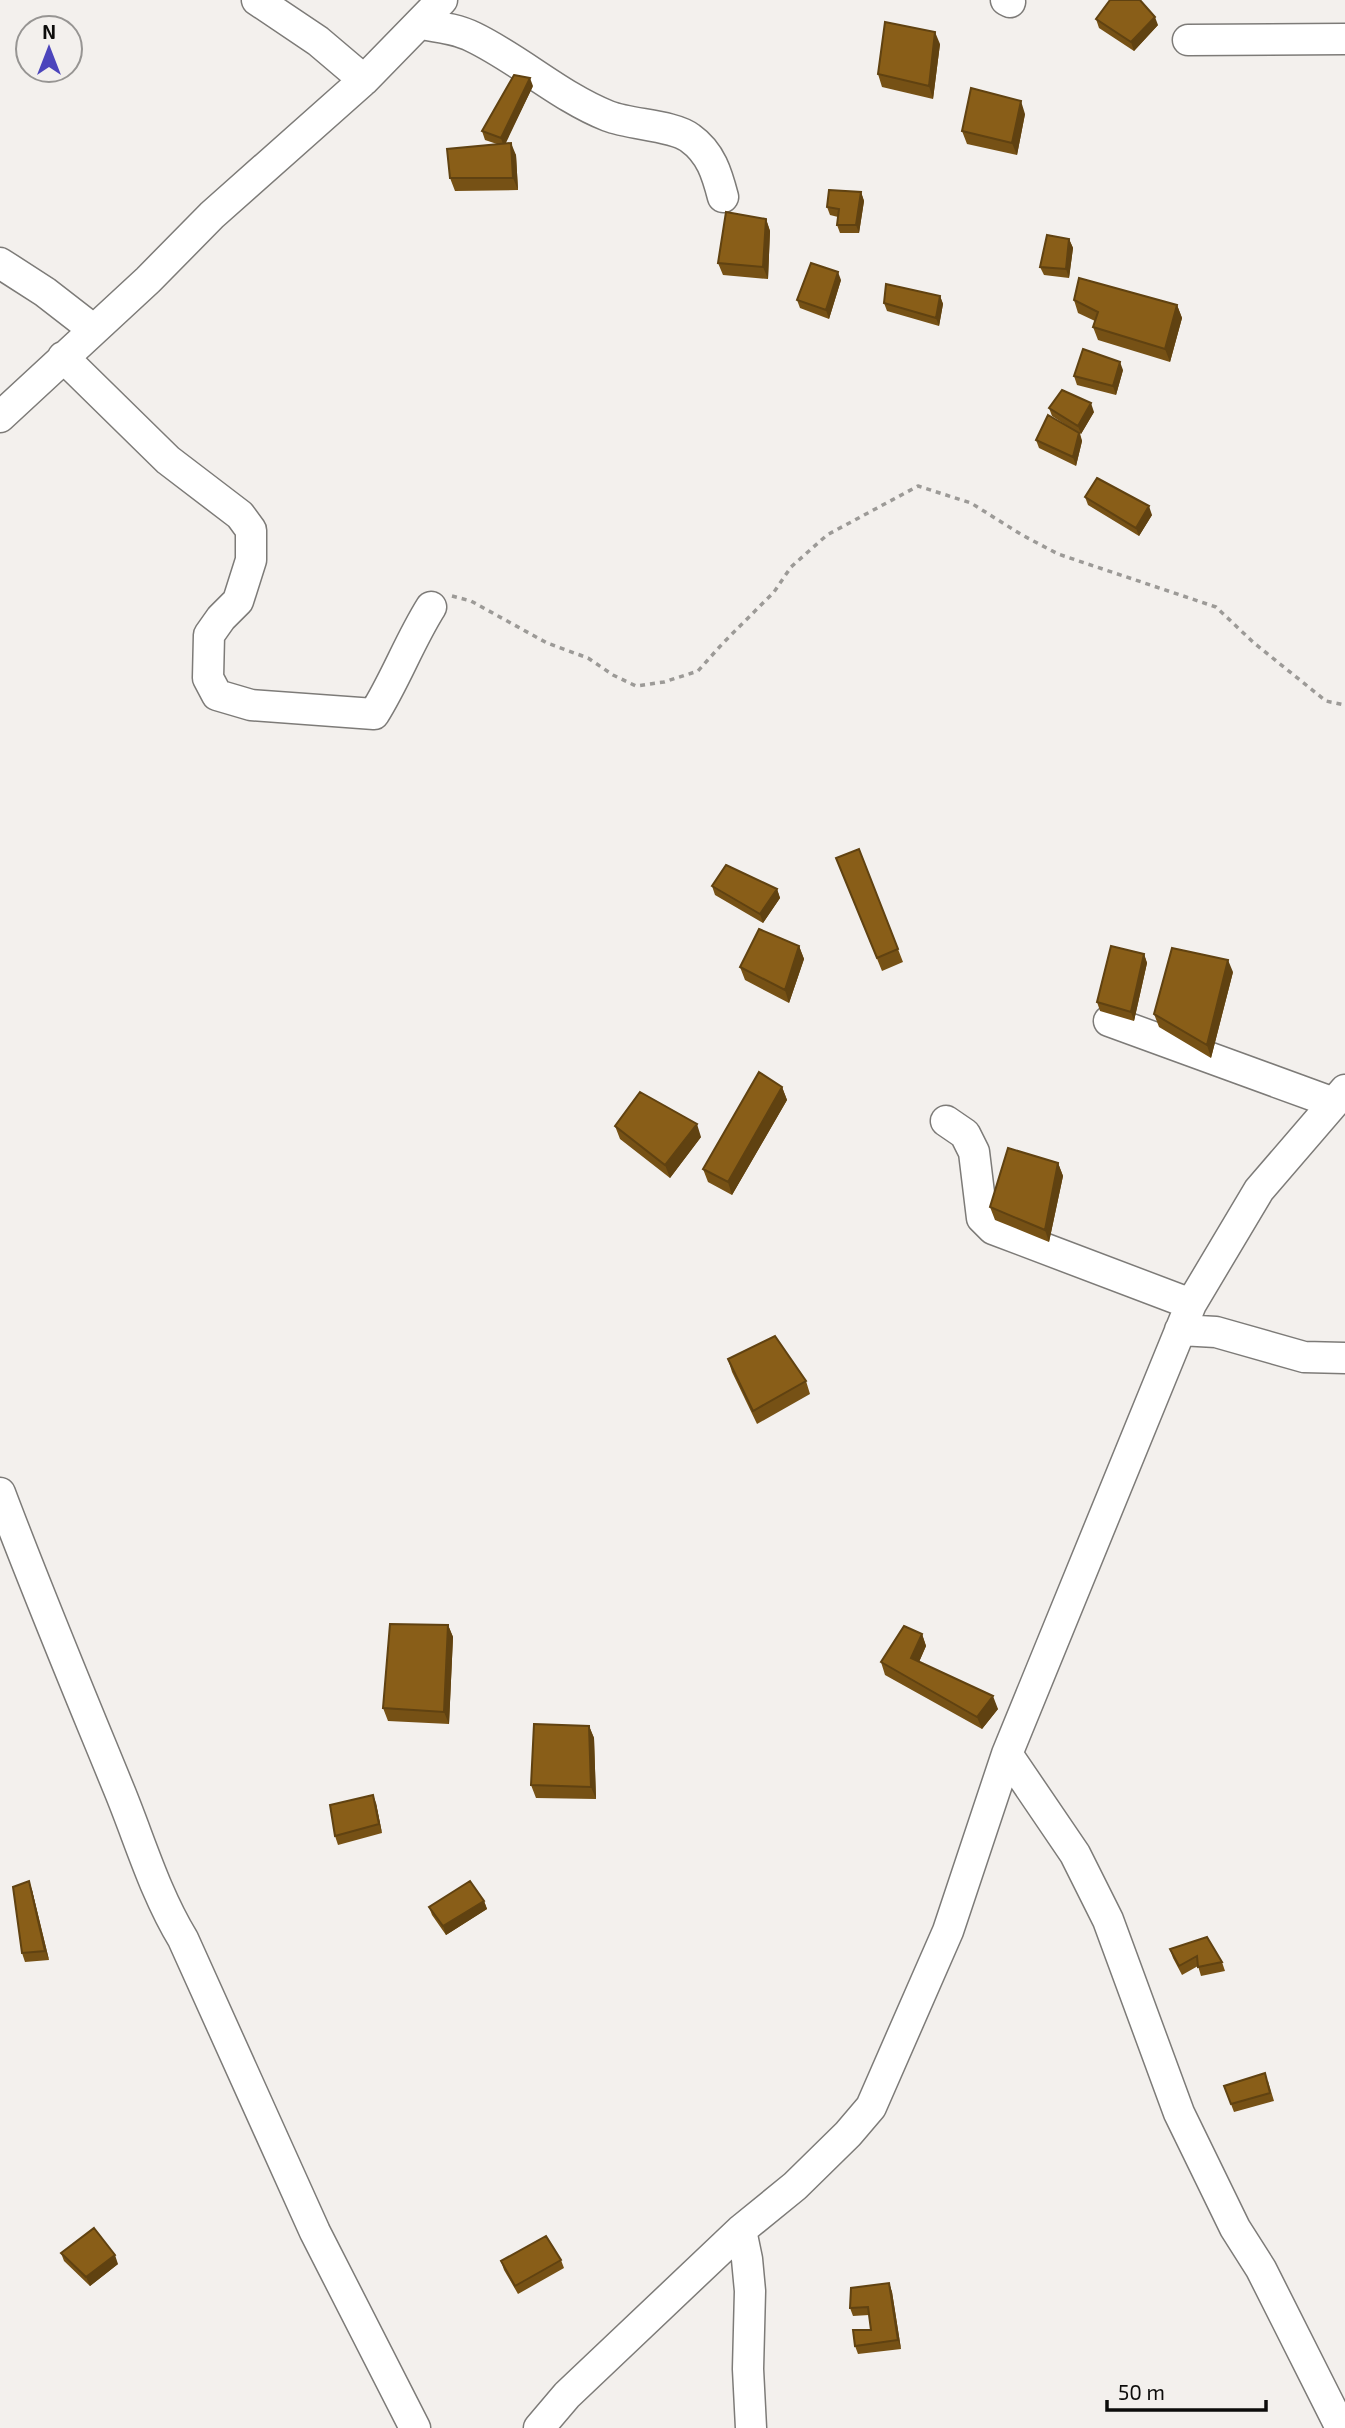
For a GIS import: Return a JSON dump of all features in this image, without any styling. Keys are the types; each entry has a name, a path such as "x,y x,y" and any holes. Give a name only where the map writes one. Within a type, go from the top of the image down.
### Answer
{"street":[{"path":"257,0 318,41 364,80"},
{"path":"0,417 148,280 212,215 364,80 442,0"},
{"path":"421,24 449,28 473,37 607,116 688,136 704,149 715,169 723,197"},
{"path":"1188,40 1345,38"},
{"path":"0,263 45,292 94,330"},
{"path":"63,357 168,460 240,515 251,530 251,560 238,601 209,635 208,678 217,695 251,705 304,711 374,714 393,684 412,637 431,607"},
{"path":"540,2428 566,2395 741,2230 795,2186 848,2134 871,2106 948,1931 1007,1754 1185,1317 1259,1190 1340,1096 1109,1021"},
{"path":"946,1121 965,1134 974,1153 982,1218 993,1229 1216,1332 1304,1357 1345,1358"},
{"path":"0,1493 45,1613 167,1913 183,1939 315,2232 415,2428"},
{"path":"1007,1754 1075,1854 1108,1920 1179,2113 1235,2228 1261,2269 1341,2428"},
{"path":"741,2230 750,2291 748,2369 751,2428"}],"path":[{"path":"431,607 446,594 471,601 547,643 589,658 613,675 636,686 664,682 698,671 774,592 791,567 827,536 918,486 971,503 1022,536 1058,554 1216,607 1254,643 1325,701 1345,705"}],"building":[{"path":"1110,0 1140,0 1155,17 1131,42 1096,19"},
{"path":"885,22 935,32 929,86 878,74"},
{"path":"514,75 530,78 501,138 482,131"},
{"path":"971,88 1021,101 1012,143 962,131"},
{"path":"511,143 513,178 450,178 447,149"},
{"path":"829,190 861,192 856,225 837,225 839,209 827,207"},
{"path":"726,212 766,219 763,267 718,263"},
{"path":"1047,235 1069,239 1066,269 1040,267"},
{"path":"811,263 838,272 826,310 797,300"},
{"path":"1079,278 1177,305 1165,349 1093,327 1098,312 1074,300"},
{"path":"886,284 940,296 936,318 884,303"},
{"path":"1083,349 1120,362 1113,386 1074,376"},
{"path":"1062,390 1091,403 1078,426 1049,408"},
{"path":"1048,415 1079,433 1073,457 1036,440"},
{"path":"1097,478 1149,506 1136,528 1085,497"},
{"path":"859,849 898,949 877,958 836,858"},
{"path":"726,865 777,889 760,914 712,886"},
{"path":"759,929 799,946 785,990 740,967"},
{"path":"1111,946 1144,954 1131,1012 1097,1002"},
{"path":"1172,948 1228,960 1207,1045 1154,1014"},
{"path":"759,1072 782,1087 728,1182 703,1169"},
{"path":"640,1092 697,1124 665,1165 615,1126"},
{"path":"1008,1148 1058,1163 1045,1230 990,1207"},
{"path":"775,1336 806,1381 753,1411 728,1359"},
{"path":"390,1624 448,1625 444,1712 383,1708"},
{"path":"904,1626 922,1634 911,1658 993,1696 977,1717 881,1662"},
{"path":"534,1724 589,1726 591,1787 531,1785"},
{"path":"373,1795 379,1824 335,1836 330,1805"},
{"path":"29,1881 45,1951 22,1953 13,1887"},
{"path":"470,1881 484,1901 443,1926 429,1907"},
{"path":"1207,1937 1222,1962 1198,1967 1197,1956 1179,1966 1170,1949"},
{"path":"1265,2073 1270,2093 1231,2104 1224,2086"},
{"path":"94,2228 115,2255 86,2277 61,2253"},
{"path":"546,2236 561,2260 515,2286 501,2261"},
{"path":"889,2283 898,2340 855,2346 853,2330 871,2330 868,2307 850,2308 851,2288"}]}
